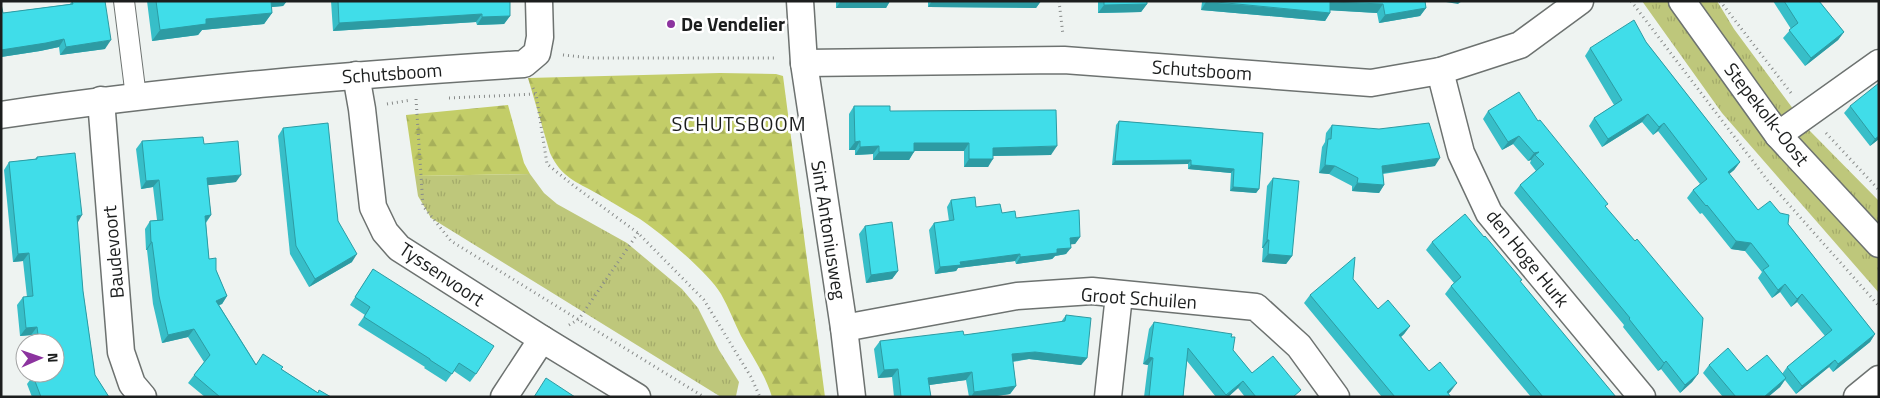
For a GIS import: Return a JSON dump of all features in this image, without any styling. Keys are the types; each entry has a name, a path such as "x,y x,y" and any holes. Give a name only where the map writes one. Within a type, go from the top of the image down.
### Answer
{"street":[{"path":"124,1 136,97"},
{"path":"530,59 540,37 539,1"},
{"name":"Sint Antoniusweg","path":"800,1 793,60 844,328 852,397"},
{"name":"Schutsboom","path":"793,60 1064,60 1371,83 1440,71 1520,45 1580,1"},
{"name":"Stepekolk-Oost","path":"1682,1 1778,135 1879,244"},
{"name":"Schutsboom","path":"1,115 101,100 530,59"},
{"path":"1778,135 1879,63"},
{"name":"den Hoge Hurk","path":"1440,71 1460,153 1489,213 1642,397"},
{"name":"Tyssenvoort","path":"356,75 362,109 373,207 385,232 399,248 542,340 638,397"},
{"name":"Baudevoort","path":"101,100 121,352 132,384 144,397"},
{"name":"Groot Schuilen","path":"844,328 1017,296 1092,291 1256,307 1299,346 1336,397"},
{"path":"1108,397 1119,295"},
{"path":"504,397 542,340"},
{"path":"1857,397 1879,379"}],"path":[{"path":"1059,1 1063,26 1064,60"},
{"path":"1631,1 1768,181 1879,306"},
{"path":"760,397 751,377 704,300 638,233 547,164 530,59 793,60"},
{"path":"446,98 536,94"},
{"path":"362,109 416,99 423,206 451,241 704,397"},
{"path":"542,340 579,319 638,233"}],"green space":[{"path":"1642,1 1717,1 1734,29 1808,129 1879,201 1879,293 1722,113"},
{"path":"720,73 776,74 783,76 825,397 772,397 762,373 741,336 724,299 706,275 684,254 640,219 564,174 550,153 528,78"},
{"path":"508,105 524,163 530,174 415,176 406,115"},
{"path":"530,174 544,193 557,204 627,243 682,289 698,308 719,350 739,382 736,396 721,397 431,218 418,196 415,176"}],"building":[{"path":"72,1 105,1 111,40 66,47 64,39 1,50 1,4 3,13 73,4"},
{"path":"156,1 271,1 272,13 206,19 206,24 160,30"},
{"path":"338,1 510,1 510,16 482,17 482,14 339,23"},
{"path":"1104,1 1147,1 1147,4 1104,5"},
{"path":"1206,1 1425,1 1426,8 1385,15 1383,4 1330,2 1330,13"},
{"path":"1784,1 1819,1 1844,32 1811,58 1789,30 1798,23"},
{"path":"1634,20 1646,42 1740,162 1728,172 1758,210 1770,201 1780,213 1789,215 1788,224 1875,334 1838,364 1835,360 1802,386 1787,367 1832,330 1802,294 1797,299 1785,284 1778,290 1763,270 1769,266 1751,243 1736,241 1693,190 1707,179 1664,123 1659,127 1648,114 1608,139 1594,118 1622,100 1590,48"},
{"path":"1879,83 1879,136 1875,139 1850,106"},
{"path":"1519,92 1538,121 1540,120 1608,204 1605,206 1635,241 1637,239 1703,318 1698,374 1685,385 1666,361 1664,363 1630,318 1520,185 1544,164 1535,155 1539,152 1534,153 1519,136 1508,142 1488,111"},
{"path":"854,106 890,106 890,111 1056,110 1057,146 993,148 993,159 969,159 969,143 914,143 914,152 879,152 879,146 860,147 860,141 855,142"},
{"path":"1119,121 1263,133 1259,189 1233,187 1234,169 1191,165 1191,160 1115,161"},
{"path":"328,123 338,221 357,254 315,279 296,246 283,128"},
{"path":"1429,123 1440,158 1382,166 1384,185 1357,183 1358,178 1335,166 1325,165 1328,139 1331,139 1332,125 1379,129"},
{"path":"203,137 204,144 238,141 241,175 207,178 211,215 205,216 209,259 216,258 216,270 227,296 216,301 256,365 263,354 283,367 281,369 318,393 319,390 331,397 220,397 194,375 210,355 194,329 168,335 159,296 151,242 150,221 163,220 159,180 146,181 142,141"},
{"path":"75,153 82,215 77,216 83,291 95,375 109,397 41,397 36,383 65,383 65,333 38,333 37,327 26,328 23,297 33,296 29,253 18,254 9,162 37,159 37,157"},
{"path":"1273,178 1299,181 1292,256 1268,254 1269,240 1267,240"},
{"path":"975,197 976,207 1000,204 1002,213 1015,211 1016,218 1079,210 1080,237 1070,238 1071,248 1057,249 1057,253 1020,257 1020,254 960,262 961,265 940,267 934,223 954,220 951,200"},
{"path":"1465,214 1522,280 1520,281 1616,397 1543,397 1451,286 1461,277 1432,242"},
{"path":"892,222 898,271 871,275 865,226"},
{"path":"1355,257 1353,279 1378,309 1388,300 1410,326 1399,335 1429,371 1440,362 1457,383 1447,392 1451,397 1395,397 1310,295"},
{"path":"373,269 494,346 476,374 459,363 452,374 364,317 370,307 355,297"},
{"path":"1066,315 1091,318 1087,358 1035,352 1012,354 1016,386 974,392 972,372 928,378 931,397 901,397 898,369 884,370 880,341 963,331 964,335 1065,321"},
{"path":"1154,322 1232,334 1231,337 1235,337 1233,350 1252,373 1273,356 1301,390 1293,397 1256,397 1243,381 1226,395 1188,348 1183,397 1149,397 1153,358 1149,357"},
{"path":"1728,348 1747,371 1767,355 1786,378 1764,397 1736,397 1709,365"},
{"path":"546,378 575,397 534,397"}],"place":[{"name":"De Vendelier","path":"671,24"}],"district":[{"name":"SCHUTSBOOM","path":"739,124"}]}
